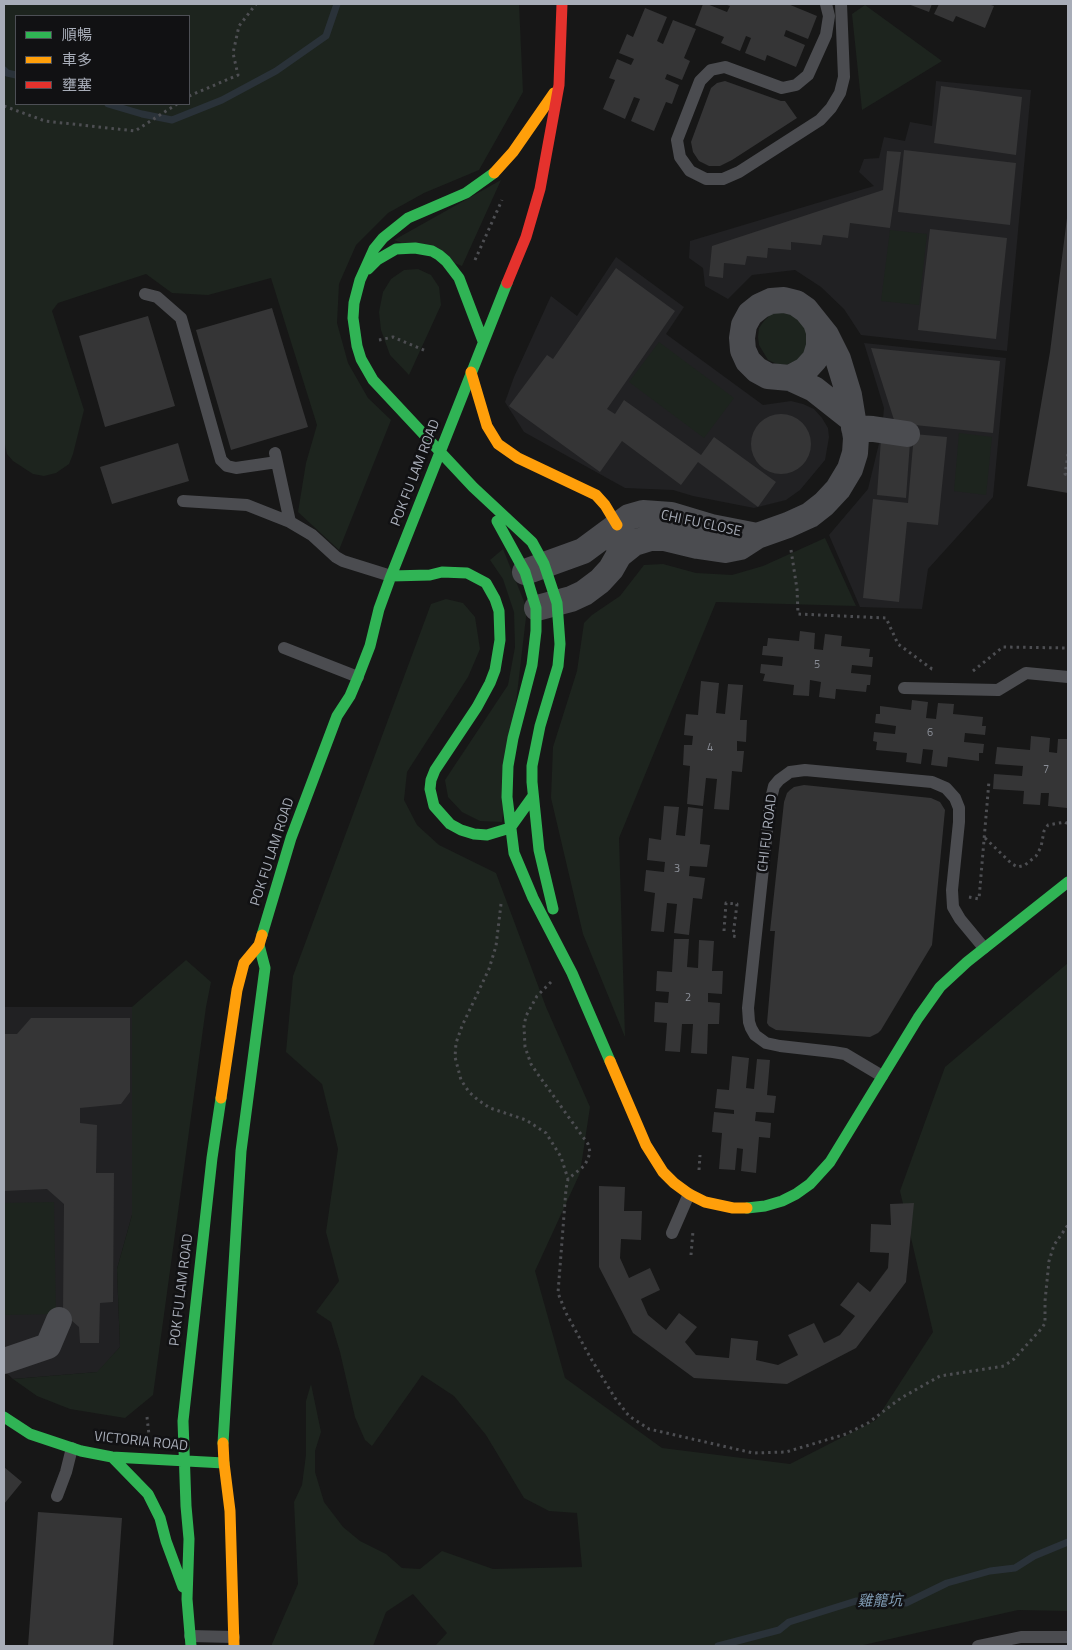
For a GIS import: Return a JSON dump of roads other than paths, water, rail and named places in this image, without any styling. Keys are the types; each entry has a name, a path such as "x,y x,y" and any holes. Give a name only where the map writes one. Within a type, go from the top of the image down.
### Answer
{"main road":[{"name":"POK FU LAM ROAD","path":"191,1641 187,1599 189,1539 183,1421 214,1148 236,990 244,963 259,945 290,838 338,716 350,696 358,677 370,646 379,609 391,576 483,341 514,269 540,190 559,85 562,4"},
{"path":"559,85 513,152 493,174 466,193 419,212 396,226 383,238 374,249 360,280 354,303 353,318 355,339 361,359 384,393 473,487 532,542 535,568 560,644 558,666 540,726 532,766 533,796 541,865 572,973"},
{"path":"360,280 377,260 396,250 415,248 432,251 446,260 459,278 483,341"},
{"path":"471,372 487,426 498,444 518,458 596,495 605,504 617,525"},
{"path":"473,487 506,534 535,568 532,590 546,605"},
{"path":"391,576 430,575 442,572 467,573 486,583 495,599 499,612 500,640 490,683 477,707 434,770 430,789 434,806 450,824 461,830 474,834 487,834 510,828 533,796"},
{"path":"546,605 536,631 532,665 513,738 508,766 508,797 512,842 518,865 572,973 646,1145 663,1172 689,1194 705,1202 718,1205 733,1208 750,1208 765,1206 796,1194 810,1184 830,1162 918,1018 940,987 984,948 1068,882"},
{"name":"POK FU LAM ROAD","path":"234,1642 230,1511 222,1433 241,1151 265,968 259,945"},
{"name":"VICTORIA ROAD","path":"5,1419 30,1434 72,1448 112,1457 184,1463 224,1463"},
{"path":"112,1457 148,1494 160,1518 166,1541 187,1599"}],"street":[{"name":"CHI FU CLOSE","path":"619,555 634,543 650,538 665,538 725,550 740,547 757,536 810,515 824,504 838,488 850,468 856,438 848,395 838,359 826,336 806,310 796,303 784,300 771,301 760,306 750,314 744,325 743,350 748,361 757,370 768,376 790,378 814,389 853,424"},
{"path":"790,378 805,370 815,359 819,346 819,332 815,320"},
{"path":"853,424 907,434"},
{"name":"CHI FU CLOSE","path":"617,525 629,517 643,514 671,515 711,527 757,536"},
{"path":"535,568 584,551 617,525 620,538 619,555 611,569 600,581 584,592 546,605"},
{"path":"4,1361 48,1346 59,1320"}],"lane":[{"path":"826,4 829,16 826,34 808,75 796,85 782,88 725,67 711,70 700,81 677,140 680,157 690,171 706,179 723,179 738,172 820,120 832,108 840,93 844,77 841,4"},
{"path":"145,294 157,297 181,318 221,460 227,466 236,468 276,458 290,522"},
{"path":"183,501 247,505 290,522 312,535 343,561 391,576"},
{"path":"284,648 358,677"},
{"path":"904,688 998,690 1026,673 1068,677"},
{"name":"CHI FU ROAD","path":"882,1076 845,1054 766,1043 755,1035 751,1028 748,1008 770,803 774,786 790,772 805,770 932,782 946,788 955,798 959,808 952,890 953,907 960,919 984,948"},
{"path":"672,1233 689,1194"},
{"path":"57,1496 72,1448"},
{"path":"978,1646 1021,1637 1068,1637"},
{"path":"191,1641 234,1642"}],"waterway":[{"path":"111,105 172,120 222,100 276,71 326,36 337,4"},
{"path":"4,70 7,73 15,75"},
{"name":"雞籠坑","path":"718,1646 779,1630 789,1622 856,1601 906,1603 947,1583 990,1571 1015,1568 1034,1556 1068,1542"}]}
